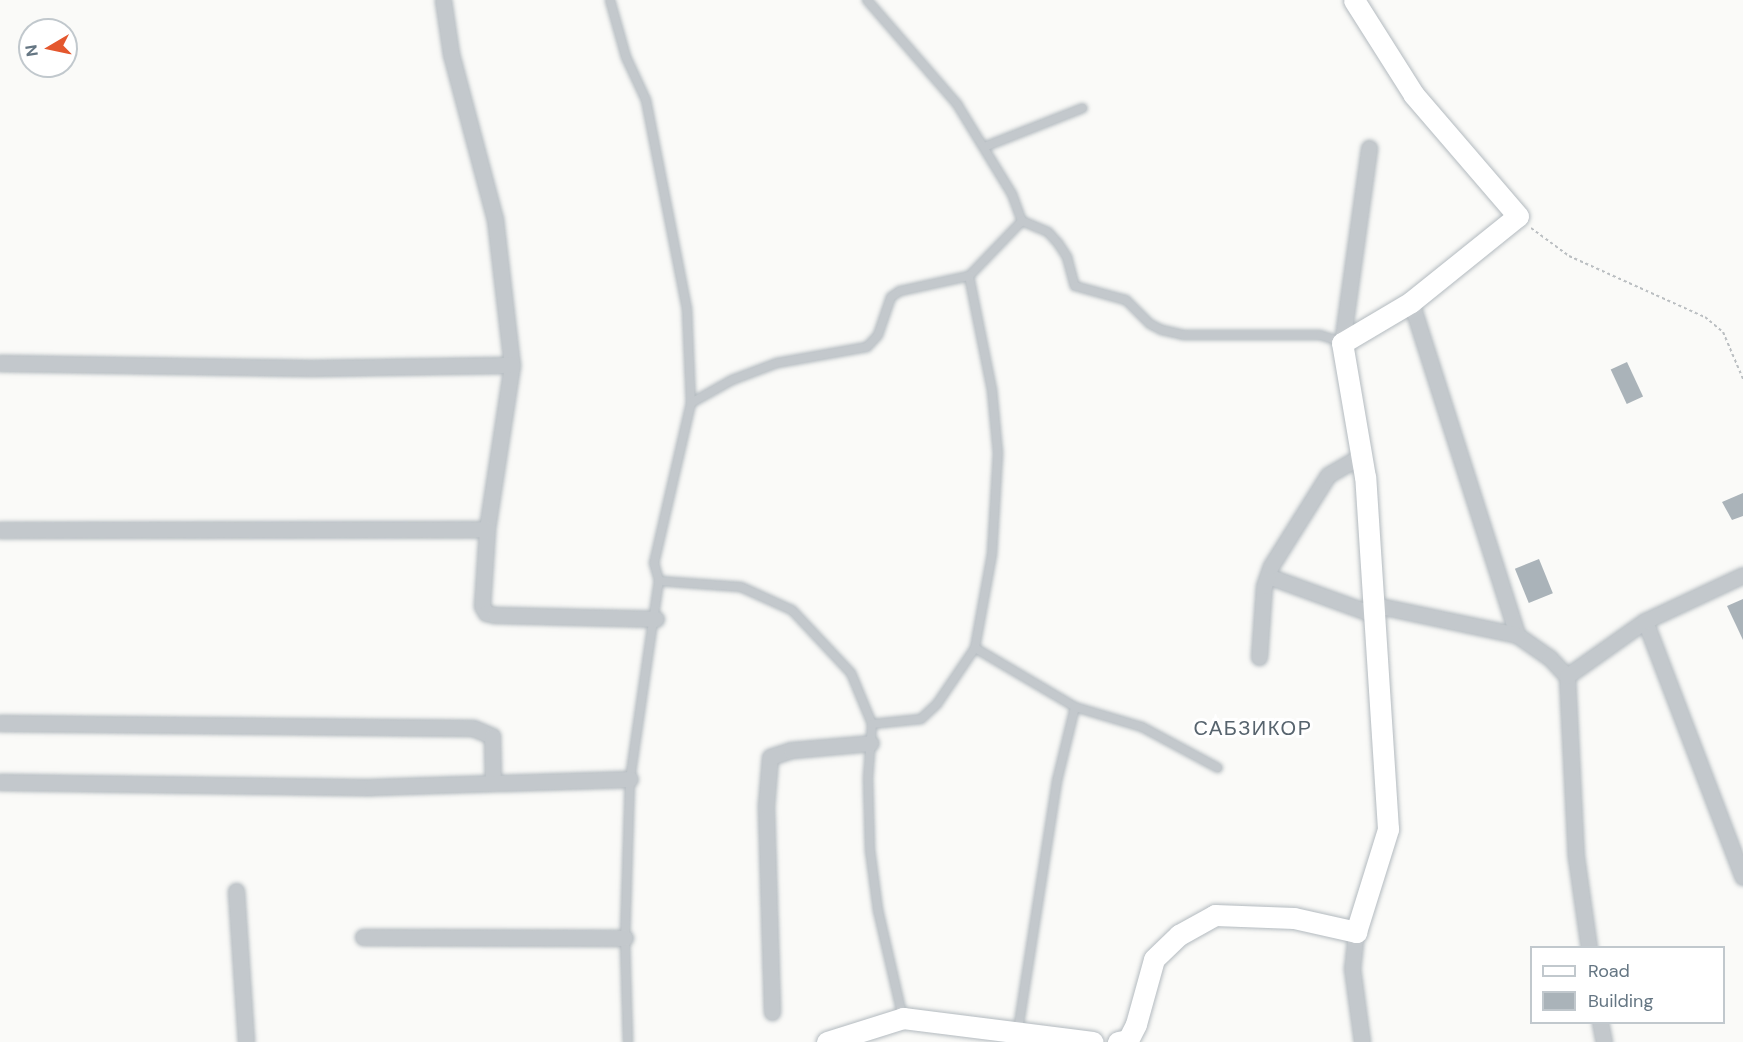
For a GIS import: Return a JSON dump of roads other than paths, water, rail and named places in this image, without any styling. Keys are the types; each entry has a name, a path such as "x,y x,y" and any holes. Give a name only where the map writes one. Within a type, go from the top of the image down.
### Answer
{"street":[{"path":"443,0 451,54 495,219 512,365 479,595 486,612 656,619"},
{"path":"1342,343 1411,302 1518,216 1414,95 1354,0"},
{"path":"1362,1042 1352,968 1356,932 1388,829 1375,610 1361,456 1342,343 1369,148"},
{"path":"1411,302 1517,635"},
{"path":"0,363 311,368 512,365"},
{"path":"1259,657 1268,576 1328,475 1361,456"},
{"path":"0,530 487,530"},
{"path":"1567,676 1645,621 1743,575"},
{"path":"1268,576 1375,610 1517,635 1549,657 1567,676 1576,856 1589,946"},
{"path":"1645,621 1743,877"},
{"path":"0,723 473,728 492,736 493,782"},
{"path":"772,1012 766,805 770,757 791,750 871,743"},
{"path":"0,782 372,787 630,779"},
{"path":"236,891 246,1042"},
{"path":"1118,1042 1128,1040 1136,1024 1154,959 1179,935 1215,915 1294,918 1356,932"},
{"path":"363,937 625,938"},
{"path":"827,1042 903,1018 1092,1042"},
{"path":"1600,1024 1604,1042"}],"lane":[{"path":"610,0 626,57 646,100 670,213 687,309 691,403 659,532 654,563 659,581 656,619 630,779 625,938 628,1042"},
{"path":"872,1 957,104 1012,194 1022,221 1048,232 1058,243 1067,257 1076,286 1126,300 1150,324 1162,330 1183,335 1320,335 1342,343"},
{"path":"984,147 1083,108"},
{"path":"691,403 732,380 777,363 867,347 878,335 891,297 900,291 969,276 1022,221"},
{"path":"873,724 921,719 937,704 975,648 992,554 998,453 992,390 969,276"},
{"path":"659,581 710,588 741,587 792,610 851,673 873,724 870,850 878,910 903,1018"},
{"path":"975,648 1075,707 1142,727 1218,768"},
{"path":"1017,1031 1057,781 1075,707"}],"district":[{"name":"САБЗИКОР","path":"1253,728"}]}
